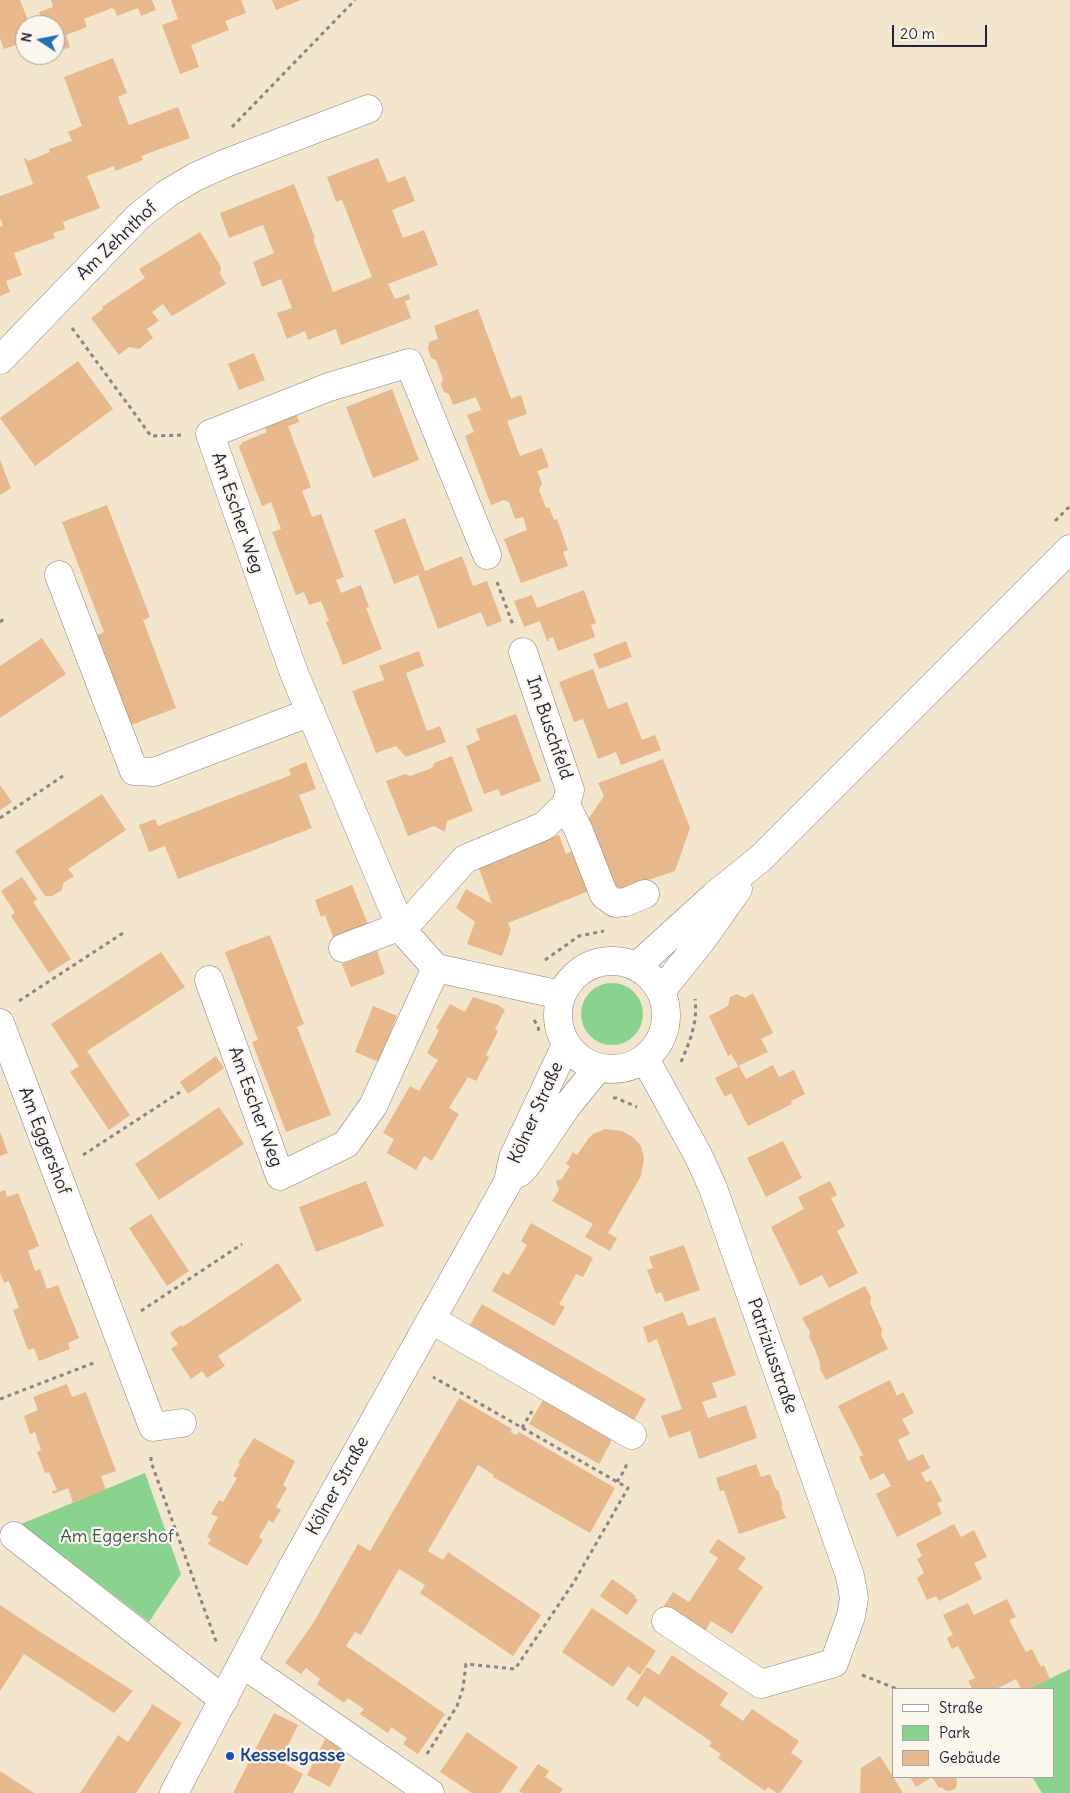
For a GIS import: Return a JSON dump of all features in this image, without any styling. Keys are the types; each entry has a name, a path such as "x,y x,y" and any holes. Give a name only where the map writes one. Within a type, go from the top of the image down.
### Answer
{"street":[{"name":"Am Zehnthof","path":"0,360 139,216 168,193 195,177 226,163 368,109"},
{"name":"Am Escher Weg","path":"209,980 280,1176 346,1144 373,1106 436,968 402,928 294,673 210,434 329,387 409,363 487,555"},
{"path":"637,966 714,896 761,858 1070,549"},
{"path":"59,575 134,772 154,772 311,712"},
{"name":"Im Buschfeld","path":"402,928 465,859 544,826 566,805 570,790 523,652"},
{"path":"566,805 579,831 604,894 615,903 626,902 645,894"},
{"path":"660,991 702,940 761,858"},
{"path":"342,948 402,928"},
{"path":"608,960 622,961 637,966 649,976 660,991 666,1009 665,1028 658,1045 645,1059 631,1067 614,1070 598,1068 580,1060 566,1045 558,1030 557,1012 561,995 568,982 579,971 592,964 608,960"},
{"path":"436,968 561,995"},
{"name":"Am Eggershof","path":"8,1013 55,1173 153,1427"},
{"name":"Kölner Straße","path":"174,1793 292,1568 508,1182 513,1158 566,1045"},
{"name":"Patriziusstraße","path":"645,1059 698,1155 713,1188 850,1576 854,1598 851,1616 834,1663"},
{"name":"Kölner Straße","path":"508,1182 526,1166 567,1106 598,1068"},
{"path":"432,1320 632,1435"},
{"path":"153,1427 182,1422"},
{"path":"14,1536 224,1700"},
{"path":"666,1621 761,1684 834,1663"},
{"path":"243,1664 420,1786"}],"path":[{"path":"227,132 355,0"},
{"path":"54,304 151,436 210,434"},
{"path":"487,555 523,652"},
{"path":"0,622 5,618"},
{"path":"0,818 63,776"},
{"path":"8,1013 123,933"},
{"path":"55,1173 180,1092"},
{"path":"0,1399 120,1339 242,1244"},
{"path":"407,1363 628,1488 574,1582 515,1669 466,1664 463,1688 457,1706 420,1786"},
{"path":"522,1428 529,1416"},
{"path":"153,1427 151,1462 218,1647 243,1664"},
{"path":"617,1482 626,1468"},
{"path":"834,1663 896,1688"}],"green space":[{"path":"612,983 624,985 634,992 641,1002 643,1014 641,1026 634,1036 624,1043 612,1045 600,1043 590,1036 583,1026 581,1014 583,1002 590,992 600,985"},
{"name":"Am Eggershof","path":"145,1473 181,1574 149,1622 21,1524"},
{"path":"1070,1669 1070,1793 1042,1793 1033,1778 1055,1778 1055,1688 1030,1688"}],"building":[{"path":"0,0 20,0 26,15 15,15 15,45 4,49 0,38"},
{"path":"51,0 152,0 156,10 141,16 138,8 117,16 112,8 84,19 87,27 66,35 70,47 65,49 65,15 40,15 39,12 53,7"},
{"path":"171,0 241,0 246,13 225,21 229,30 191,45 199,67 180,74 162,25 178,19"},
{"path":"272,0 301,0 276,10"},
{"path":"113,58 127,93 118,97 129,125 178,107 190,138 141,156 143,160 115,171 114,166 87,176 100,208 63,222 65,229 53,233 55,238 14,253 22,275 6,281 10,292 0,296 0,227 3,225 0,218 0,196 33,184 24,159 26,158 28,161 50,152 49,149 72,141 68,132 82,126 64,77"},
{"path":"378,158 388,183 405,176 415,201 392,210 403,238 424,230 438,265 388,284 395,299 409,294 410,299 405,301 411,318 341,345 336,329 308,340 305,331 287,339 277,313 292,308 281,279 262,287 253,262 274,253 263,225 229,238 220,213 294,184 333,292 372,277 342,200 336,202 327,177"},
{"path":"200,232 221,267 220,274 226,284 172,316 163,304 152,312 159,321 147,329 153,338 139,349 129,347 119,355 91,318 103,309 102,307 145,278 139,269"},
{"path":"478,309 511,399 521,395 527,414 507,421 520,456 542,448 549,467 537,471 542,483 539,490 546,508 549,507 554,520 557,519 568,550 563,552 568,566 521,583 504,539 527,530 523,517 515,519 509,502 504,500 491,505 465,436 474,432 467,415 481,410 476,397 453,405 449,394 444,392 441,384 443,379 436,360 431,358 428,348 429,342 438,339 434,326"},
{"path":"254,353 265,380 239,390 228,364"},
{"path":"78,361 113,409 35,466 0,418"},
{"path":"392,389 419,460 373,478 346,407"},
{"path":"294,407 299,422 288,426 311,487 302,491 312,517 321,514 344,577 336,580 341,593 361,585 369,607 366,608 382,649 343,665 326,622 329,621 321,601 309,605 304,592 296,595 272,532 281,529 271,502 262,506 239,447 243,442 267,432 262,419"},
{"path":"0,460 11,488 0,495"},
{"path":"107,505 150,617 143,620 176,708 131,725 97,635 104,632 62,522"},
{"path":"405,518 425,571 462,556 473,586 487,581 502,621 487,627 481,612 438,629 418,575 394,584 374,530"},
{"path":"584,590 596,623 591,625 595,637 558,651 553,637 547,641 540,621 524,627 514,601 532,595 537,608"},
{"path":"42,638 66,674 0,718 0,666"},
{"path":"626,641 632,657 599,669 593,654"},
{"path":"419,651 424,666 406,673 427,731 440,726 446,742 406,757 396,746 376,753 352,691 384,680 379,666"},
{"path":"593,669 608,709 627,702 642,740 655,735 661,750 621,765 616,752 598,759 583,719 574,722 559,682"},
{"path":"516,714 541,781 501,796 498,789 484,794 466,746 480,740 476,729"},
{"path":"452,756 473,811 447,821 445,832 434,826 408,836 386,781 405,774 410,776 432,768 434,763"},
{"path":"663,759 690,828 675,871 613,892 587,821 604,796 598,783"},
{"path":"306,762 316,789 299,795 312,828 178,879 165,846 149,852 139,825 155,819 158,826 291,775 289,769"},
{"path":"0,785 12,802 0,810"},
{"path":"102,794 126,830 68,869 74,876 63,883 62,890 52,896 45,896 15,851"},
{"path":"559,835 566,854 578,849 594,889 508,923 511,930 502,956 467,944 475,922 456,908 466,889 492,904 478,866"},
{"path":"22,877 37,899 33,902 71,959 49,973 11,916 15,913 1,891"},
{"path":"352,885 368,924 333,937 325,915 321,917 315,900"},
{"path":"270,935 304,1024 297,1027 331,1115 286,1132 252,1042 258,1040 225,952"},
{"path":"377,951 385,974 351,987 342,964"},
{"path":"161,952 185,987 87,1051 130,1115 109,1130 70,1072 79,1066 51,1024"},
{"path":"753,993 773,1033 761,1039 768,1052 738,1066 731,1054 728,1056 709,1016 728,1006 730,997 737,994 745,998"},
{"path":"473,997 498,1005 505,1010 495,1029 498,1031 486,1055 489,1057 476,1081 468,1077 449,1108 459,1114 432,1161 424,1156 416,1170 387,1153 394,1139 383,1133 410,1086 419,1091 438,1060 427,1053 439,1030 436,1028 450,1004 465,1012"},
{"path":"373,1006 397,1016 379,1062 355,1052"},
{"path":"216,1056 224,1068 188,1094 180,1082"},
{"path":"773,1065 779,1077 794,1070 805,1094 791,1101 792,1104 748,1126 731,1093 725,1097 715,1078 739,1066 746,1079"},
{"path":"219,1107 244,1144 159,1200 135,1164"},
{"path":"605,1129 622,1131 633,1137 641,1146 644,1158 641,1176 608,1233 617,1238 610,1251 585,1237 593,1224 552,1201 559,1190 556,1181 562,1179 570,1166 566,1164 573,1152 577,1155 593,1134"},
{"path":"0,1132 8,1153 0,1156"},
{"path":"783,1141 802,1178 766,1197 747,1158"},
{"path":"366,1181 384,1226 316,1252 299,1207"},
{"path":"830,1181 837,1195 831,1198 845,1226 837,1231 858,1273 829,1288 822,1275 800,1286 771,1227 804,1209 798,1197"},
{"path":"5,1190 7,1197 18,1193 39,1246 28,1251 35,1271 40,1269 47,1289 58,1285 79,1338 68,1343 70,1349 39,1361 34,1348 28,1350 13,1310 19,1308 9,1281 4,1283 0,1273 0,1192"},
{"path":"151,1214 189,1271 167,1286 129,1228"},
{"path":"531,1223 593,1258 583,1277 576,1274 559,1304 565,1307 554,1326 492,1291 503,1272 509,1275 527,1245 521,1241"},
{"path":"684,1245 700,1290 665,1302 661,1292 656,1294 647,1270 653,1268 649,1257"},
{"path":"278,1263 302,1300 218,1356 225,1366 207,1378 202,1371 191,1379 171,1349 178,1344 170,1333 181,1325 182,1327 193,1320"},
{"path":"865,1286 871,1297 870,1303 888,1349 826,1380 820,1369 820,1363 809,1337 810,1332 802,1318"},
{"path":"482,1304 646,1399 634,1420 470,1325"},
{"path":"683,1312 688,1326 715,1317 736,1375 712,1383 717,1397 702,1402 708,1418 746,1405 757,1438 699,1459 690,1431 669,1438 661,1416 682,1409 657,1339 648,1343 643,1327"},
{"path":"890,1380 897,1396 903,1392 914,1413 902,1419 910,1434 898,1440 908,1461 923,1454 930,1468 921,1473 926,1482 931,1480 942,1501 937,1503 942,1514 897,1537 876,1494 891,1486 884,1473 870,1480 859,1457 863,1455 838,1406"},
{"path":"67,1384 72,1397 86,1392 116,1471 101,1476 106,1490 73,1503 68,1488 53,1494 52,1491 57,1490 49,1472 45,1473 37,1452 41,1450 35,1432 30,1434 24,1416 38,1410 33,1397"},
{"path":"459,1398 512,1429 510,1432 517,1435 519,1432 615,1488 590,1533 493,1477 494,1475 478,1465 428,1551 443,1560 448,1552 541,1615 513,1656 420,1593 425,1585 399,1569 361,1635 355,1632 346,1646 445,1714 418,1754 403,1744 407,1738 391,1727 388,1733 360,1714 364,1709 348,1698 344,1703 317,1684 320,1679 306,1668 301,1674 285,1663 312,1625 358,1544 370,1551"},
{"path":"543,1400 612,1440 599,1464 529,1424"},
{"path":"254,1438 295,1461 283,1485 287,1488 276,1507 281,1510 273,1523 269,1520 259,1537 263,1540 247,1566 208,1544 211,1539 207,1537 218,1517 211,1514 219,1500 223,1502 237,1478 233,1476 240,1464 238,1463"},
{"path":"756,1464 761,1477 770,1474 776,1490 778,1490 783,1505 781,1506 786,1518 739,1534 724,1490 720,1491 716,1478"},
{"path":"954,1524 961,1537 974,1530 987,1557 974,1563 982,1579 939,1601 936,1596 927,1600 917,1578 924,1573 917,1559 922,1556 916,1544"},
{"path":"718,1539 746,1558 738,1569 763,1587 732,1634 711,1621 704,1633 664,1606 673,1592 689,1602 718,1558 709,1552"},
{"path":"612,1579 636,1596 634,1597 638,1600 627,1615 600,1596"},
{"path":"1007,1599 1016,1617 1009,1620 1026,1652 1032,1649 1041,1667 1044,1665 1050,1679 1030,1688 1020,1688 1016,1679 998,1688 972,1688 968,1681 975,1678 958,1646 952,1649 947,1638 953,1635 943,1615 968,1603 974,1615"},
{"path":"0,1605 133,1691 114,1713 24,1654 0,1691"},
{"path":"592,1608 656,1651 640,1675 628,1666 613,1687 562,1652"},
{"path":"672,1655 728,1693 720,1705 743,1721 752,1709 799,1741 791,1753 803,1761 780,1793 768,1787 765,1791 718,1758 721,1754 709,1746 712,1742 644,1696 638,1707 626,1699 647,1667 659,1675"},
{"path":"152,1704 182,1723 136,1793 80,1793 118,1735 128,1742"},
{"path":"274,1713 298,1725 280,1761 303,1774 293,1793 233,1793"},
{"path":"467,1732 518,1767 500,1793 472,1793 440,1772"},
{"path":"325,1739 348,1751 330,1787 307,1775"},
{"path":"880,1756 903,1793 860,1793 861,1768"},
{"path":"538,1764 549,1771 545,1777 563,1789 560,1793 522,1793 519,1791"},
{"path":"0,1771 34,1793 0,1793"},
{"path":"911,1778 930,1778 916,1787"},
{"path":"933,1778 958,1778 956,1779 956,1788 950,1791 944,1790 942,1787 939,1788"}],"place":[{"name":"Kesselsgasse","path":"230,1756"}]}
